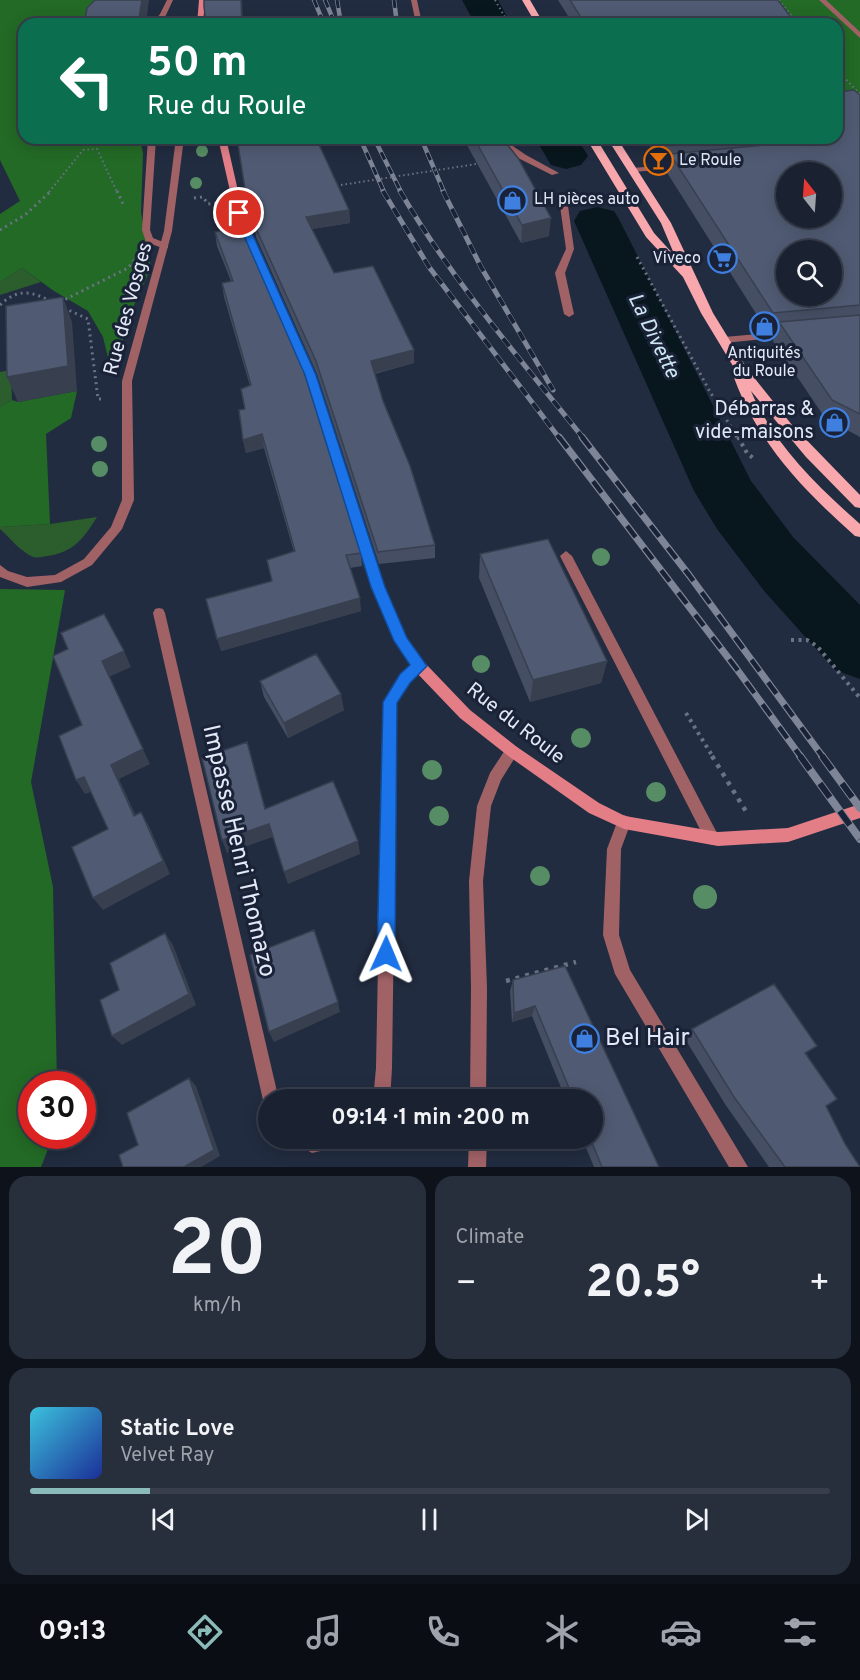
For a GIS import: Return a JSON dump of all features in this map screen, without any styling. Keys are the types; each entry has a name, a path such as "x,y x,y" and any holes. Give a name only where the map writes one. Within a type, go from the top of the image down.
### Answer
{"main road":[{"path":"526,0 536,18"},
{"path":"595,144 650,235 691,281"},
{"path":"616,144 679,249 691,281 735,361 833,479 860,503"},
{"path":"735,361 757,420 775,446 860,532"}],"street":[{"path":"160,18 170,0"},
{"path":"200,18 202,0"},
{"path":"414,0 418,18"},
{"path":"822,0 841,18"},
{"path":"843,20 860,36"},
{"path":"152,144 146,230 149,240 165,246"},
{"name":"Rue des Vosges","path":"0,570 4,574 27,582 57,579 88,562 116,529 128,500 127,381 165,246 179,144"},
{"name":"Rue du Roule","path":"223,144 236,202 310,375 372,570 401,641 419,666 465,714 512,751 594,808 624,822 712,838 788,835 860,811"},
{"path":"505,144 523,157 555,173"},
{"path":"632,170 691,165"},
{"path":"564,206 570,249 560,273 569,314"},
{"path":"724,340 804,332"},
{"path":"566,556 712,838"},
{"name":"Impasse Henri Thomazo","path":"159,613 268,1089"},
{"path":"382,1089 390,702 405,678 419,666"},
{"path":"478,1089 479,988 476,881 484,806 495,777 512,751"},
{"path":"624,822 614,849 610,935 623,974 739,1167"},
{"path":"477,1167 478,1149"}],"path":[{"path":"495,0 506,18"},
{"path":"778,0 793,18"},
{"path":"843,76 860,94"},
{"path":"0,230 15,224 38,207 82,150 97,149 126,209"},
{"path":"330,187 482,163"},
{"path":"191,201 196,197 203,197 208,204 236,202"},
{"path":"57,304 128,268 141,253"},
{"path":"0,305 7,297 18,292 33,291 88,319 98,399 127,397"},
{"path":"791,640 807,640 818,646 860,698"},
{"path":"686,712 761,836"},
{"path":"479,988 576,962"}],"green space":[{"path":"0,0 110,0 94,18 18,18 18,144 141,144 143,153 141,212 151,268 134,305 112,374 103,337 88,311 54,291 22,268 0,282 0,214 20,201 0,160"},
{"path":"767,0 860,0 860,116 843,110 843,18 781,18"},
{"path":"22,268 41,282 0,295 0,282"},
{"path":"11,370 12,400 0,407 0,372"},
{"path":"77,391 71,418 46,434 50,524 0,527 0,407 12,400 18,402"},
{"path":"97,517 82,538 71,548 64,552 40,557 33,557 24,551 0,529 0,527 50,524"},
{"path":"0,589 65,590 31,782 53,887 57,1071 18,1071 18,1149 48,1149 41,1167 0,1167"}],"building":[{"path":"95,0 142,0 139,18 85,18 87,8"},
{"path":"204,0 241,0 242,18 205,18"},
{"path":"570,0 778,0 792,18 581,18"},
{"path":"854,90 860,95 860,305 773,313 670,154 775,144 843,144 843,91"},
{"path":"238,144 319,144 349,210 306,217 334,273 373,266 414,350 371,361 383,401 410,466 435,545 378,552 316,361 254,224 260,223 246,195"},
{"path":"477,144 507,144 518,158 551,218 522,225"},
{"path":"242,226 301,362 361,553 346,555 360,598 217,639 206,599 272,581 267,560 295,551 262,434 243,440 239,410 245,409 241,389 251,385 222,283 233,281 215,232"},
{"path":"63,297 68,366 7,377 6,306"},
{"path":"860,315 860,414 832,400 779,322"},
{"path":"548,539 607,661 533,680 480,554"},
{"path":"104,614 124,651 102,661 143,749 111,765 134,816 141,812 163,861 93,898 72,847 108,829 84,777 76,780 59,736 82,725 53,656 68,649 61,633"},
{"path":"316,654 341,694 284,723 260,681"},
{"path":"247,742 265,809 333,781 358,841 284,872 269,824 222,840 202,758"},
{"path":"314,930 338,1002 269,1032 250,955"},
{"path":"165,933 189,994 112,1036 100,1000 119,990 110,963"},
{"path":"565,966 659,1167 602,1167 595,1149 603,1149 603,1089 569,1089 535,1006 514,1013 513,980"},
{"path":"774,984 817,1046 805,1053 837,1099 826,1106 845,1144 860,1167 785,1167 734,1097 692,1029"},
{"path":"189,1078 214,1150 184,1167 123,1167 119,1155 138,1145 127,1113"}],"waterway":[{"name":"La Divette","path":"480,0 490,18"},
{"name":"La Divette","path":"559,144 566,156"},
{"name":"La Divette","path":"597,221 725,491 754,534 860,650"}],"railway":[{"path":"314,0 322,18"},
{"path":"325,0 332,18"},
{"path":"337,0 340,18"},
{"path":"394,0 396,18"},
{"path":"363,144 384,192"},
{"path":"377,144 401,192"},
{"path":"424,144 444,192"},
{"path":"383,191 429,267 560,439"},
{"path":"400,191 464,287 584,439"},
{"path":"443,191 481,267 553,390"},
{"path":"559,437 736,668 801,757"},
{"path":"582,437 689,575 823,757"},
{"path":"800,756 860,839"},
{"path":"822,756 860,808"}],"place":[{"name":"Le Roule","path":"658,161"},
{"name":"LH pièces auto","path":"513,200"},
{"name":"Viveco","path":"722,259"},
{"name":"Antiquités du Roule","path":"764,326"},
{"name":"Débarras & vide-maisons","path":"835,422"},
{"name":"Bel Hair","path":"584,1039"}],"route":[{"path":"239,213 310,375 372,570 391,620 401,641 419,666 405,678 390,702 386,954"}]}
